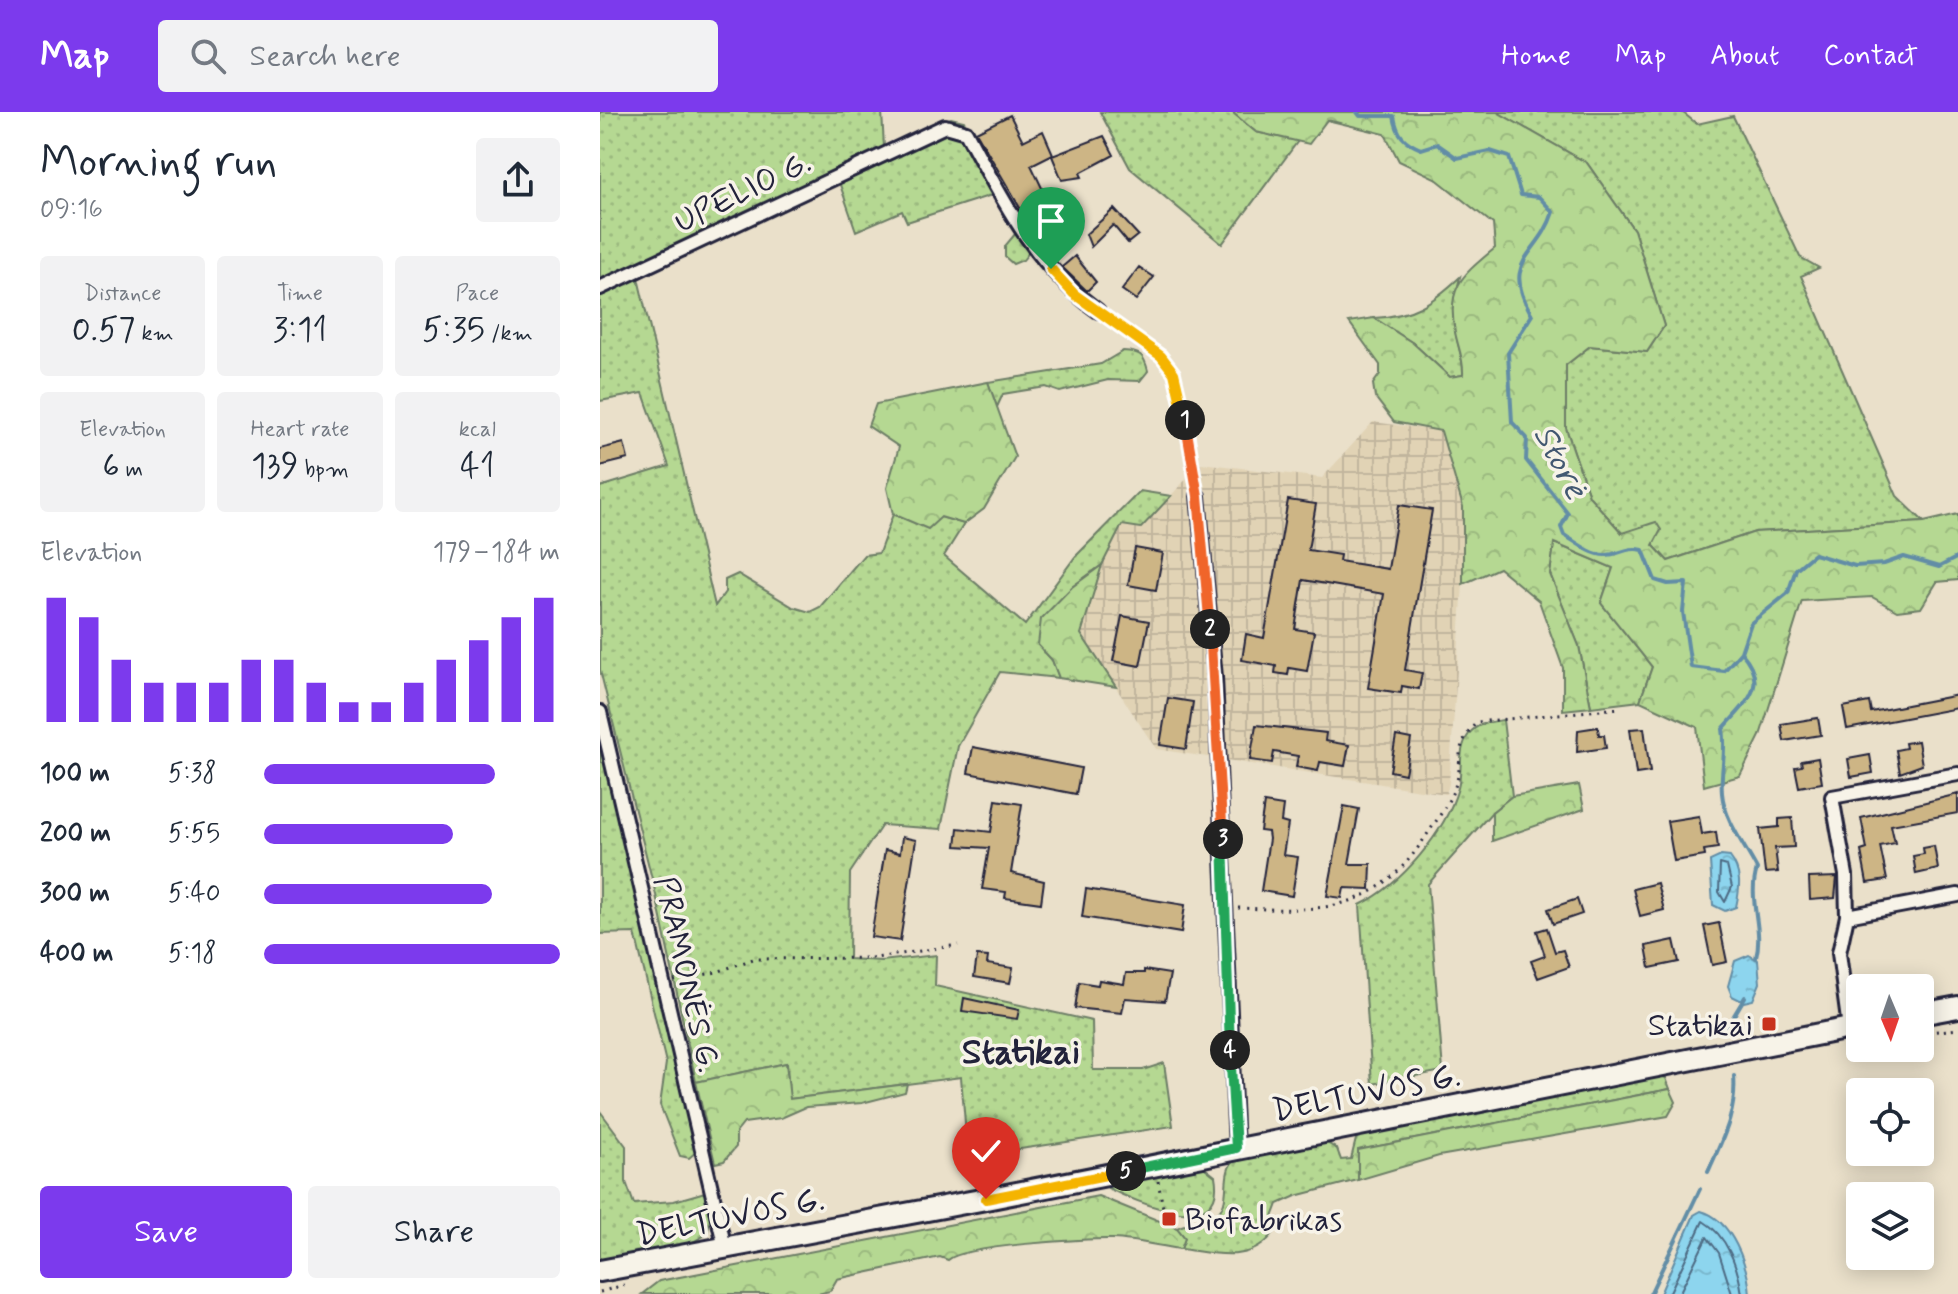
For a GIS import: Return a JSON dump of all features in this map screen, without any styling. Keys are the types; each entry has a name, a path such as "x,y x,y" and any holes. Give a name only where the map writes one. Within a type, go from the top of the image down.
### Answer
{"main road":[{"path":"1934,1011 1958,1007"},
{"name":"DELTUVOS G.","path":"600,1271 1846,1029"}],"street":[{"name":"UPELIO G.","path":"600,288 945,126 966,132 1029,242 1074,294 1098,311"},
{"path":"1198,496 1215,677 1236,1148"},
{"name":"PRAMONĖS G.","path":"600,712 725,1248"},
{"path":"1846,985 1839,953 1847,916 1846,875 1832,797 1958,774"},
{"path":"1847,916 1958,895"}],"path":[{"path":"1098,311 1143,341 1174,373 1198,496"},
{"path":"1226,908 1333,908 1363,898 1406,866 1446,806 1456,784 1462,738 1477,722 1620,708"},
{"path":"663,983 717,972 753,959 876,958 958,945"},
{"path":"1934,1032 1958,1029"},
{"path":"1155,1165 1164,1213"}],"shaded area":[{"path":"1373,422 1441,431 1463,507 1463,584 1446,794 1156,749 1081,634 1102,565 1122,524 1141,528 1201,463 1322,478"}],"green space":[{"path":"600,112 882,112 884,147 951,118 964,121 1011,211 1077,292 1143,338 1139,341 1070,297 1031,250 1023,260 1013,264 1005,257 1005,246 1016,233 995,194 907,222 902,211 856,231 838,179 638,278 715,606 725,592 725,580 738,574 793,607 810,612 820,607 864,555 879,553 893,514 928,528 940,517 964,524 944,556 1025,625 1075,557 1140,491 1171,496 1141,528 1122,525 1102,565 1072,587 1038,645 1052,660 1059,678 1000,672 958,746 941,829 882,825 850,873 849,959 881,961 936,955 935,986 1092,1021 1093,1070 1143,1070 1164,1063 1173,1126 968,1157 961,1077 789,1099 787,1063 696,1082 656,895 600,670 600,487 669,466 643,393 600,401"},
{"path":"1100,112 1232,112 1256,132 1298,141 1222,244 1130,168"},
{"path":"1232,112 1497,112 1587,163 1634,230 1664,326 1647,352 1590,346 1566,365 1566,428 1589,496 1622,533 1656,522 1661,530 1653,545 1668,561 1755,532 1924,522 1958,514 1958,580 1937,582 1921,608 1897,611 1872,597 1802,601 1760,736 1740,776 1704,786 1697,727 1640,701 1652,667 1601,603 1613,568 1554,543 1550,574 1579,646 1591,707 1563,710 1563,668 1539,601 1499,568 1463,584 1463,507 1441,431 1394,422 1375,397 1373,384 1380,374 1380,365 1349,322 1374,318 1413,343 1450,377 1463,375 1453,316 1455,292 1466,274 1495,248 1493,224 1435,178 1399,161 1385,134 1327,120 1309,144 1256,132"},
{"path":"1497,112 1682,112 1697,124 1733,116 1800,257 1819,268 1801,276 1897,496 1924,522 1755,532 1668,561 1653,545 1660,530 1622,533 1589,496 1566,428 1566,365 1590,346 1647,352 1664,326 1634,230 1587,163"},
{"path":"1460,277 1454,316 1463,375 1450,377 1413,343 1374,318 1411,311 1440,294"},
{"path":"1123,351 1143,357 1148,371 1140,381 1108,380 1060,392 1046,387 1003,394 997,407 988,382 1101,364"},
{"path":"988,382 1015,457 984,509 964,524 941,517 928,529 893,514 887,488 899,447 868,426 876,404"},
{"path":"1554,543 1613,568 1601,603 1652,667 1640,701 1591,707 1579,646 1550,574"},
{"path":"1102,565 1081,634 1116,687 1059,678 1052,660 1038,645 1041,619 1072,587"},
{"path":"1503,720 1512,796 1492,812 1428,884 1443,1071 1372,1084 1360,905 1391,885 1432,840 1452,805 1458,788 1463,747 1472,730"},
{"path":"600,731 696,1152 689,1158 680,1156 660,1105 666,1063 635,933 600,934"},
{"path":"1579,785 1584,809 1492,841 1492,812 1512,796"},
{"path":"786,1063 790,1099 907,1084 905,1092 862,1103 806,1107 781,1118 744,1123 736,1133 736,1147 724,1161 715,1163 696,1082"},
{"path":"1658,1075 1666,1078 1670,1089 1358,1150 1358,1180 1296,1196 1278,1204 1272,1220 1274,1232 1255,1249 1244,1253 1219,1254 1181,1249 1185,1238 1177,1228 1205,1222 1220,1210 1224,1203 1228,1172 1236,1158 1322,1140 1337,1149 1341,1160 1351,1159 1356,1139 1363,1133"},
{"path":"1670,1089 1676,1102 1668,1116 1439,1156 1358,1180 1358,1150"},
{"path":"600,1111 626,1146 626,1182 634,1204 674,1201 705,1192 710,1219 707,1234 689,1244 600,1261"},
{"path":"1201,1165 1215,1176 1215,1196 1207,1207 1194,1212 1176,1212 1157,1207 1108,1188 1110,1184"},
{"path":"1098,1196 1177,1228 1185,1238 1181,1249 1113,1239 1053,1242 976,1251 948,1260 940,1257 837,1279 830,1291 818,1294 642,1294 659,1281"}],"water":[{"path":"1721,856 1730,857 1739,881 1736,907 1725,911 1713,905 1710,861"},
{"path":"1749,955 1758,960 1760,983 1753,1000 1744,1002 1732,996 1728,986 1735,961"},
{"path":"1701,1211 1712,1216 1730,1233 1746,1270 1750,1294 1660,1294 1694,1215"}],"building":[{"path":"1010,115 1023,141 1043,131 1053,154 1031,165 1043,190 1038,192 1048,205 1027,220 976,132"},
{"path":"1104,136 1114,155 1080,173 1082,177 1062,180 1052,156"},
{"path":"1114,209 1138,235 1128,243 1113,225 1091,247 1086,234"},
{"path":"1075,256 1096,282 1087,291 1062,267"},
{"path":"1139,267 1154,277 1136,300 1122,290"},
{"path":"624,443 628,459 600,466 600,449"},
{"path":"1288,500 1316,504 1308,550 1340,555 1339,561 1388,569 1399,505 1432,510 1405,670 1422,673 1419,689 1402,686 1401,693 1368,688 1384,594 1303,580 1295,629 1314,632 1307,671 1289,668 1288,675 1275,673 1276,666 1242,660 1246,634 1264,638"},
{"path":"1135,548 1163,553 1156,590 1128,585"},
{"path":"1122,616 1149,621 1140,666 1113,661"},
{"path":"1958,695 1958,708 1847,729 1843,707 1869,702 1871,712"},
{"path":"1168,698 1193,702 1186,749 1160,745"},
{"path":"1818,718 1821,735 1784,741 1781,724"},
{"path":"1256,725 1326,733 1325,741 1349,745 1345,766 1320,762 1318,771 1296,767 1298,756 1274,752 1272,763 1250,760"},
{"path":"1598,727 1599,735 1604,735 1606,748 1577,752 1578,730"},
{"path":"1644,728 1650,772 1636,774 1630,729"},
{"path":"1396,736 1411,739 1405,774 1390,771"},
{"path":"1918,741 1922,765 1900,773 1896,750 1906,748 1905,743"},
{"path":"973,747 1081,768 1076,794 968,773"},
{"path":"1870,755 1873,773 1851,777 1848,759"},
{"path":"1818,758 1822,783 1799,787 1795,767 1802,766 1801,761"},
{"path":"1958,794 1958,813 1891,825 1895,843 1880,846 1887,880 1867,883 1861,851 1867,849 1861,818"},
{"path":"996,800 1022,804 1011,873 1044,881 1041,903 1005,898 1006,892 982,889 989,848 956,846 958,828 991,832"},
{"path":"1264,803 1283,806 1281,822 1288,824 1283,855 1298,857 1292,896 1261,891 1269,839 1268,832 1260,831"},
{"path":"1344,806 1359,809 1349,864 1371,864 1370,889 1344,888 1342,898 1327,896"},
{"path":"1699,816 1702,834 1716,832 1718,848 1704,850 1705,856 1674,861 1667,821"},
{"path":"1792,818 1794,847 1775,848 1778,872 1765,873 1760,829 1779,827 1779,819"},
{"path":"902,837 916,840 900,941 871,937 885,850 900,853"},
{"path":"1934,846 1938,869 1916,874 1913,856 1924,854 1923,848"},
{"path":"1837,877 1835,898 1810,900 1809,878"},
{"path":"1657,883 1664,910 1640,916 1633,889"},
{"path":"1086,889 1185,905 1181,933 1082,917"},
{"path":"1577,899 1582,914 1553,924 1548,909"},
{"path":"1719,923 1727,962 1712,965 1704,926"},
{"path":"1547,928 1555,952 1563,950 1569,967 1538,978 1531,961 1545,956 1537,931"},
{"path":"1674,940 1679,962 1650,968 1646,946"},
{"path":"977,956 988,957 987,964 1013,968 1010,983 974,977"},
{"path":"1144,970 1170,974 1165,1001 1125,998 1122,1013 1075,1008 1079,982 1098,985 1099,980 1124,984 1126,973 1144,973"},
{"path":"964,998 1019,1010 1017,1019 962,1011"}],"waterway":[{"name":"Storė","path":"1357,112 1360,116 1394,116 1402,137 1421,149 1437,144 1457,158 1490,151 1509,157 1521,195 1539,197 1553,212 1520,270 1519,282 1532,315 1508,353 1512,422 1527,438 1526,460 1568,513 1561,527 1564,535 1589,551 1600,554 1643,550 1655,580 1668,584 1686,583 1683,612 1691,667 1724,671 1741,652 1751,623 1788,593 1796,569 1814,554 1855,566 1884,564 1904,557 1939,567 1958,557"},
{"path":"1741,652 1750,664 1754,684 1752,694 1723,729 1722,793 1731,822 1757,869 1754,880 1758,935 1756,958"},
{"path":"1724,1032 1745,997"},
{"path":"1708,1172 1731,1114 1734,1076"},
{"path":"1650,1294 1700,1189"}],"place":[{"name":"Statikai","path":"1769,1024"},
{"name":"Biofabrikas","path":"1169,1219"}],"district":[{"name":"Statikai","path":"1021,1050"}],"route":[{"path":"986,1199 1236,1148 1215,677 1198,496 1179,392 1174,373 1161,356 1074,294 1051,269"}]}
